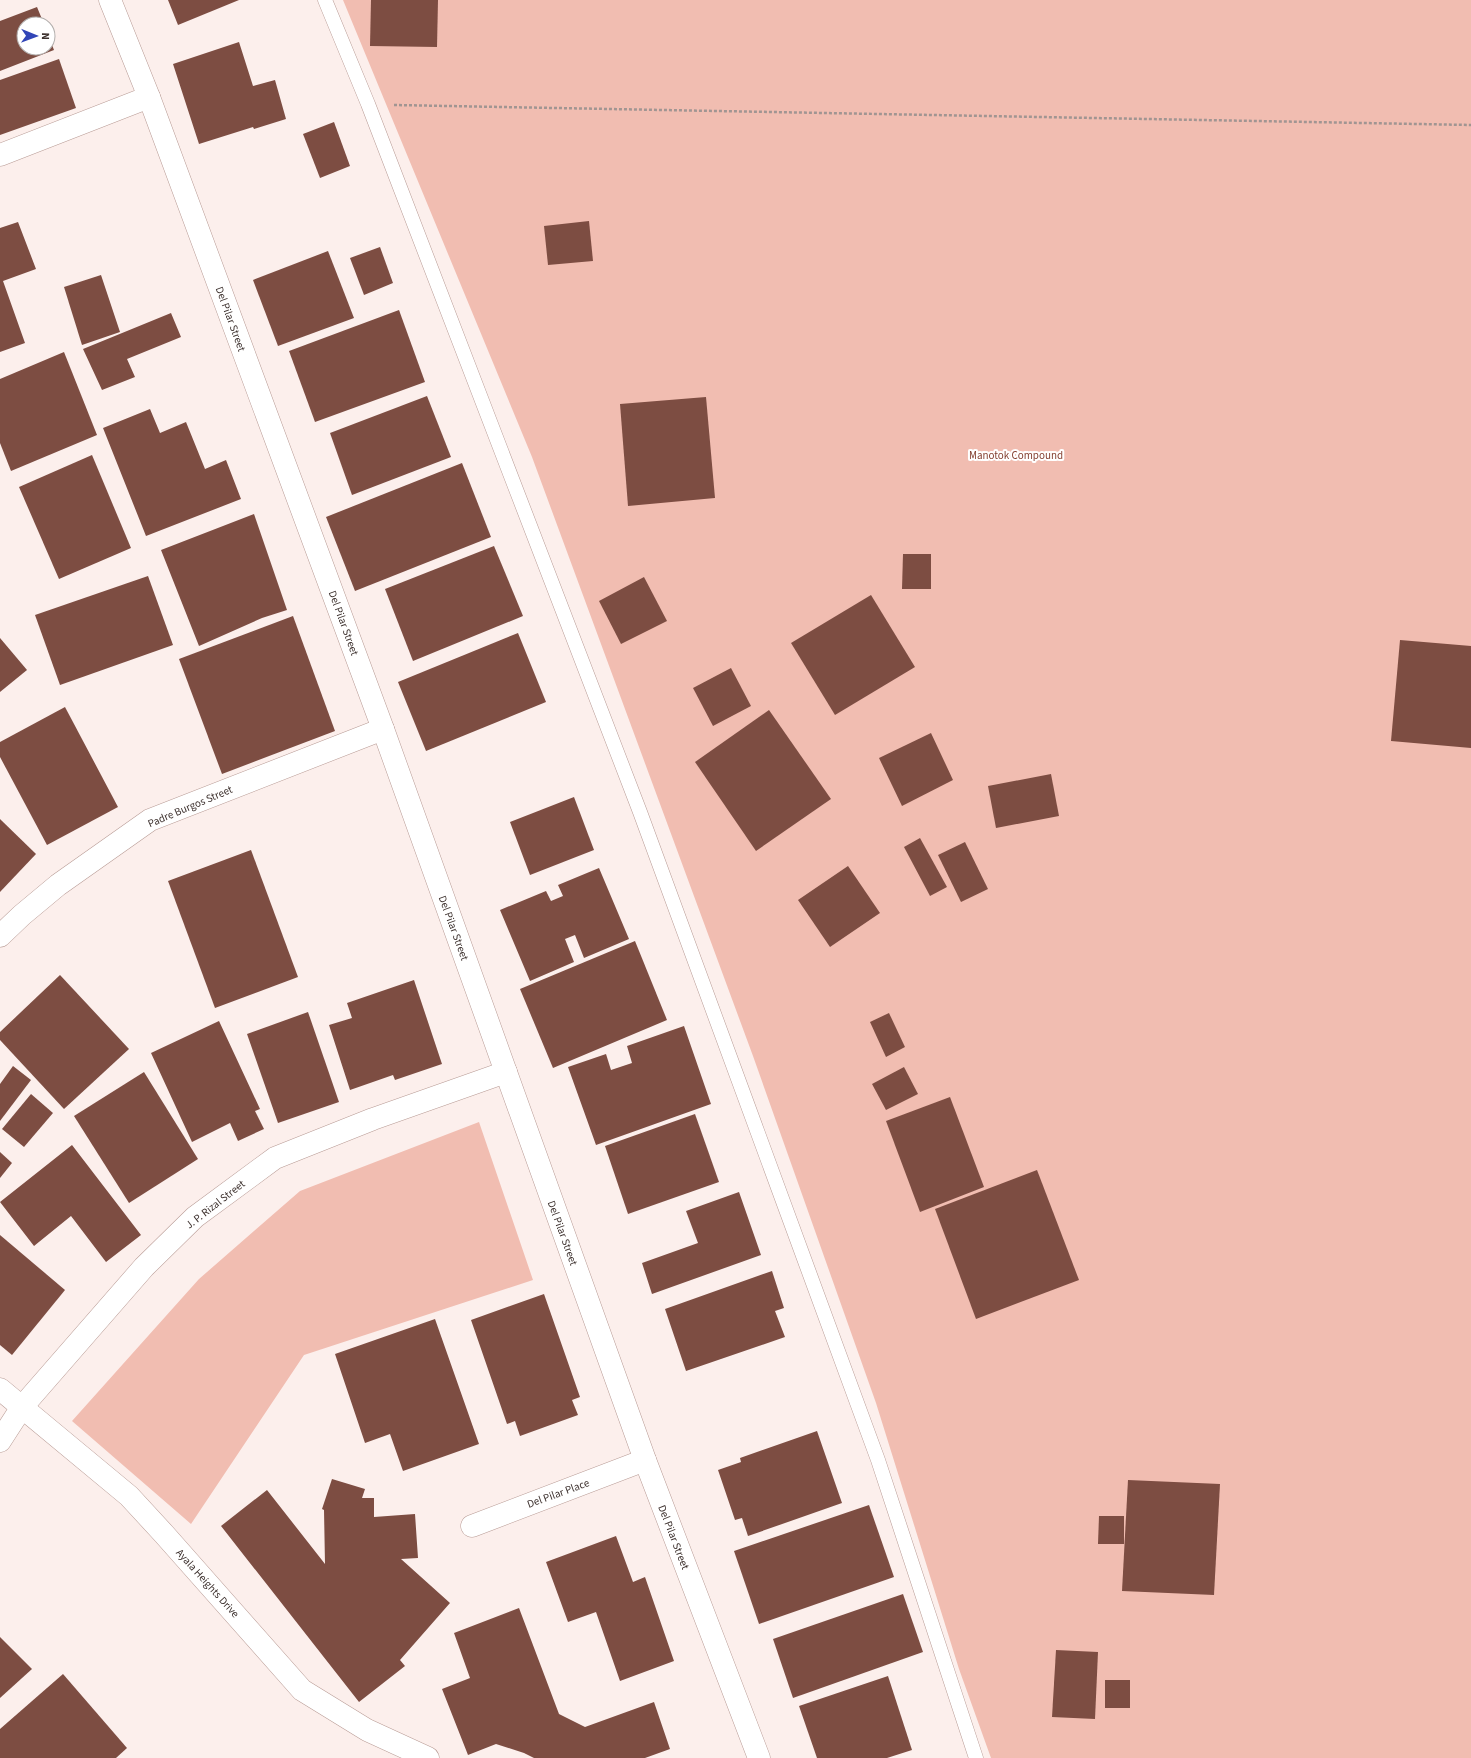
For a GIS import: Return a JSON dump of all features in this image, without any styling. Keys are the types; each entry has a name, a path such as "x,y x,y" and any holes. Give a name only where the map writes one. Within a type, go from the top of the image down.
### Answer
{"street":[{"name":"Del Pilar Street","path":"110,0 149,97 383,729 645,1460 759,1758"},
{"path":"0,155 149,97"},
{"name":"Padre Burgos Street","path":"0,936 22,915 58,885 150,820 383,729"},
{"name":"J. P. Rizal Street","path":"0,1441 22,1406 144,1267 195,1217 275,1158 373,1119 506,1072"},
{"name":"Ayala Heights Drive","path":"0,1389 128,1496 169,1539 302,1690 367,1730 428,1758"},
{"name":"Del Pilar Place","path":"472,1526 645,1460"}],"lane":[{"path":"325,0 368,104 643,819 878,1460 968,1728 976,1758"}],"path":[{"path":"368,104 1471,125"}],"green space":[{"name":"Manotok Compound","path":"343,0 1471,0 1471,1758 991,1758 959,1669 876,1403 753,1056 532,457"},
{"path":"479,1122 533,1280 304,1355 191,1524 72,1421 199,1279 300,1191"}],"building":[{"path":"168,0 239,0 178,25"},
{"path":"371,0 438,0 437,47 370,46"},
{"path":"37,7 41,16 16,16 16,56 39,56 0,71 0,21"},
{"path":"239,42 253,86 275,80 286,119 254,129 253,127 199,144 173,64"},
{"path":"59,59 76,108 0,135 0,80"},
{"path":"334,122 350,166 320,178 303,134"},
{"path":"589,221 593,261 548,265 544,226"},
{"path":"18,222 36,269 3,281 25,343 0,352 0,228"},
{"path":"380,247 393,283 364,295 350,258"},
{"path":"328,251 354,318 278,346 253,280"},
{"path":"101,275 120,332 82,345 64,287"},
{"path":"399,310 425,382 315,422 289,351"},
{"path":"171,313 181,337 127,359 135,377 102,390 83,349"},
{"path":"64,352 97,435 11,471 0,443 0,379"},
{"path":"427,396 451,457 352,495 330,433"},
{"path":"706,397 715,498 628,506 620,404"},
{"path":"150,409 160,433 186,422 205,469 226,460 241,499 146,536 103,428"},
{"path":"92,455 131,548 59,579 19,487"},
{"path":"462,463 491,537 355,591 326,517"},
{"path":"254,514 287,610 262,618 199,646 161,550"},
{"path":"494,546 523,616 413,661 385,589"},
{"path":"903,554 931,554 931,589 902,589"},
{"path":"148,576 173,645 60,685 35,615"},
{"path":"644,577 667,621 621,644 599,601"},
{"path":"871,595 915,667 835,715 791,643"},
{"path":"293,616 335,731 222,774 179,659"},
{"path":"518,633 546,702 426,751 398,682"},
{"path":"0,638 27,670 0,692"},
{"path":"1400,640 1471,646 1471,748 1391,741"},
{"path":"731,668 751,706 713,726 693,688"},
{"path":"65,707 118,807 47,845 0,757 0,742"},
{"path":"769,710 831,799 756,851 695,762"},
{"path":"931,733 953,780 902,806 879,758"},
{"path":"1051,774 1059,816 996,828 988,786"},
{"path":"574,797 594,850 530,875 510,822"},
{"path":"0,819 36,854 0,892"},
{"path":"920,838 947,887 930,896 904,847"},
{"path":"965,842 988,889 961,902 938,855"},
{"path":"251,850 298,977 215,1008 168,881"},
{"path":"848,866 880,913 830,947 798,900"},
{"path":"599,868 629,939 584,958 575,935 565,939 574,962 530,981 500,910 546,891 551,901 563,896 558,885"},
{"path":"635,941 667,1020 553,1068 520,989"},
{"path":"60,975 129,1049 64,1109 0,1040 0,1032"},
{"path":"414,980 442,1064 395,1080 393,1075 350,1090 329,1025 352,1018 347,1003"},
{"path":"308,1012 339,1102 278,1123 247,1034"},
{"path":"889,1013 905,1047 886,1057 870,1022"},
{"path":"219,1021 260,1109 255,1111 264,1129 238,1141 230,1123 192,1142 151,1053"},
{"path":"684,1026 711,1104 596,1145 568,1067 606,1054 611,1070 632,1063 627,1046"},
{"path":"13,1066 31,1080 0,1121 0,1084"},
{"path":"904,1067 918,1094 886,1110 872,1084"},
{"path":"144,1072 198,1159 129,1203 74,1116"},
{"path":"31,1094 53,1113 24,1147 2,1129"},
{"path":"950,1097 984,1187 920,1212 886,1121"},
{"path":"695,1114 719,1182 628,1214 605,1146"},
{"path":"72,1145 141,1235 106,1262 71,1216 34,1246 0,1202"},
{"path":"0,1152 12,1163 0,1178"},
{"path":"1037,1170 1079,1280 976,1319 935,1209"},
{"path":"739,1192 761,1255 652,1294 642,1263 698,1243 686,1211"},
{"path":"0,1235 65,1290 12,1355 0,1345"},
{"path":"772,1271 784,1308 775,1311 785,1337 686,1371 665,1309"},
{"path":"544,1294 580,1397 572,1400 578,1415 520,1436 515,1421 507,1424 471,1320"},
{"path":"435,1319 479,1444 403,1471 390,1434 365,1443 335,1354"},
{"path":"817,1431 842,1503 748,1536 742,1518 735,1520 718,1470 741,1462 740,1458"},
{"path":"332,1479 365,1489 362,1498 374,1498 374,1517 415,1514 418,1558 401,1559 450,1603 400,1660 405,1666 359,1702 221,1526 267,1490 325,1564 324,1510 322,1509"},
{"path":"1128,1480 1220,1484 1214,1595 1122,1591"},
{"path":"869,1505 894,1577 759,1624 734,1551"},
{"path":"1099,1516 1124,1516 1124,1544 1098,1544"},
{"path":"616,1536 633,1582 645,1577 674,1661 620,1681 596,1612 568,1622 546,1562"},
{"path":"903,1594 923,1652 793,1698 773,1639"},
{"path":"519,1608 559,1714 585,1727 654,1702 670,1749 645,1758 534,1758 524,1753 496,1744 468,1755 442,1689 470,1678 454,1633"},
{"path":"0,1637 32,1669 0,1698"},
{"path":"1056,1650 1098,1652 1095,1719 1052,1717"},
{"path":"63,1674 127,1748 116,1758 0,1758 0,1729"},
{"path":"888,1676 912,1750 887,1758 817,1758 799,1706"},
{"path":"1105,1680 1130,1680 1130,1708 1105,1708"}]}
